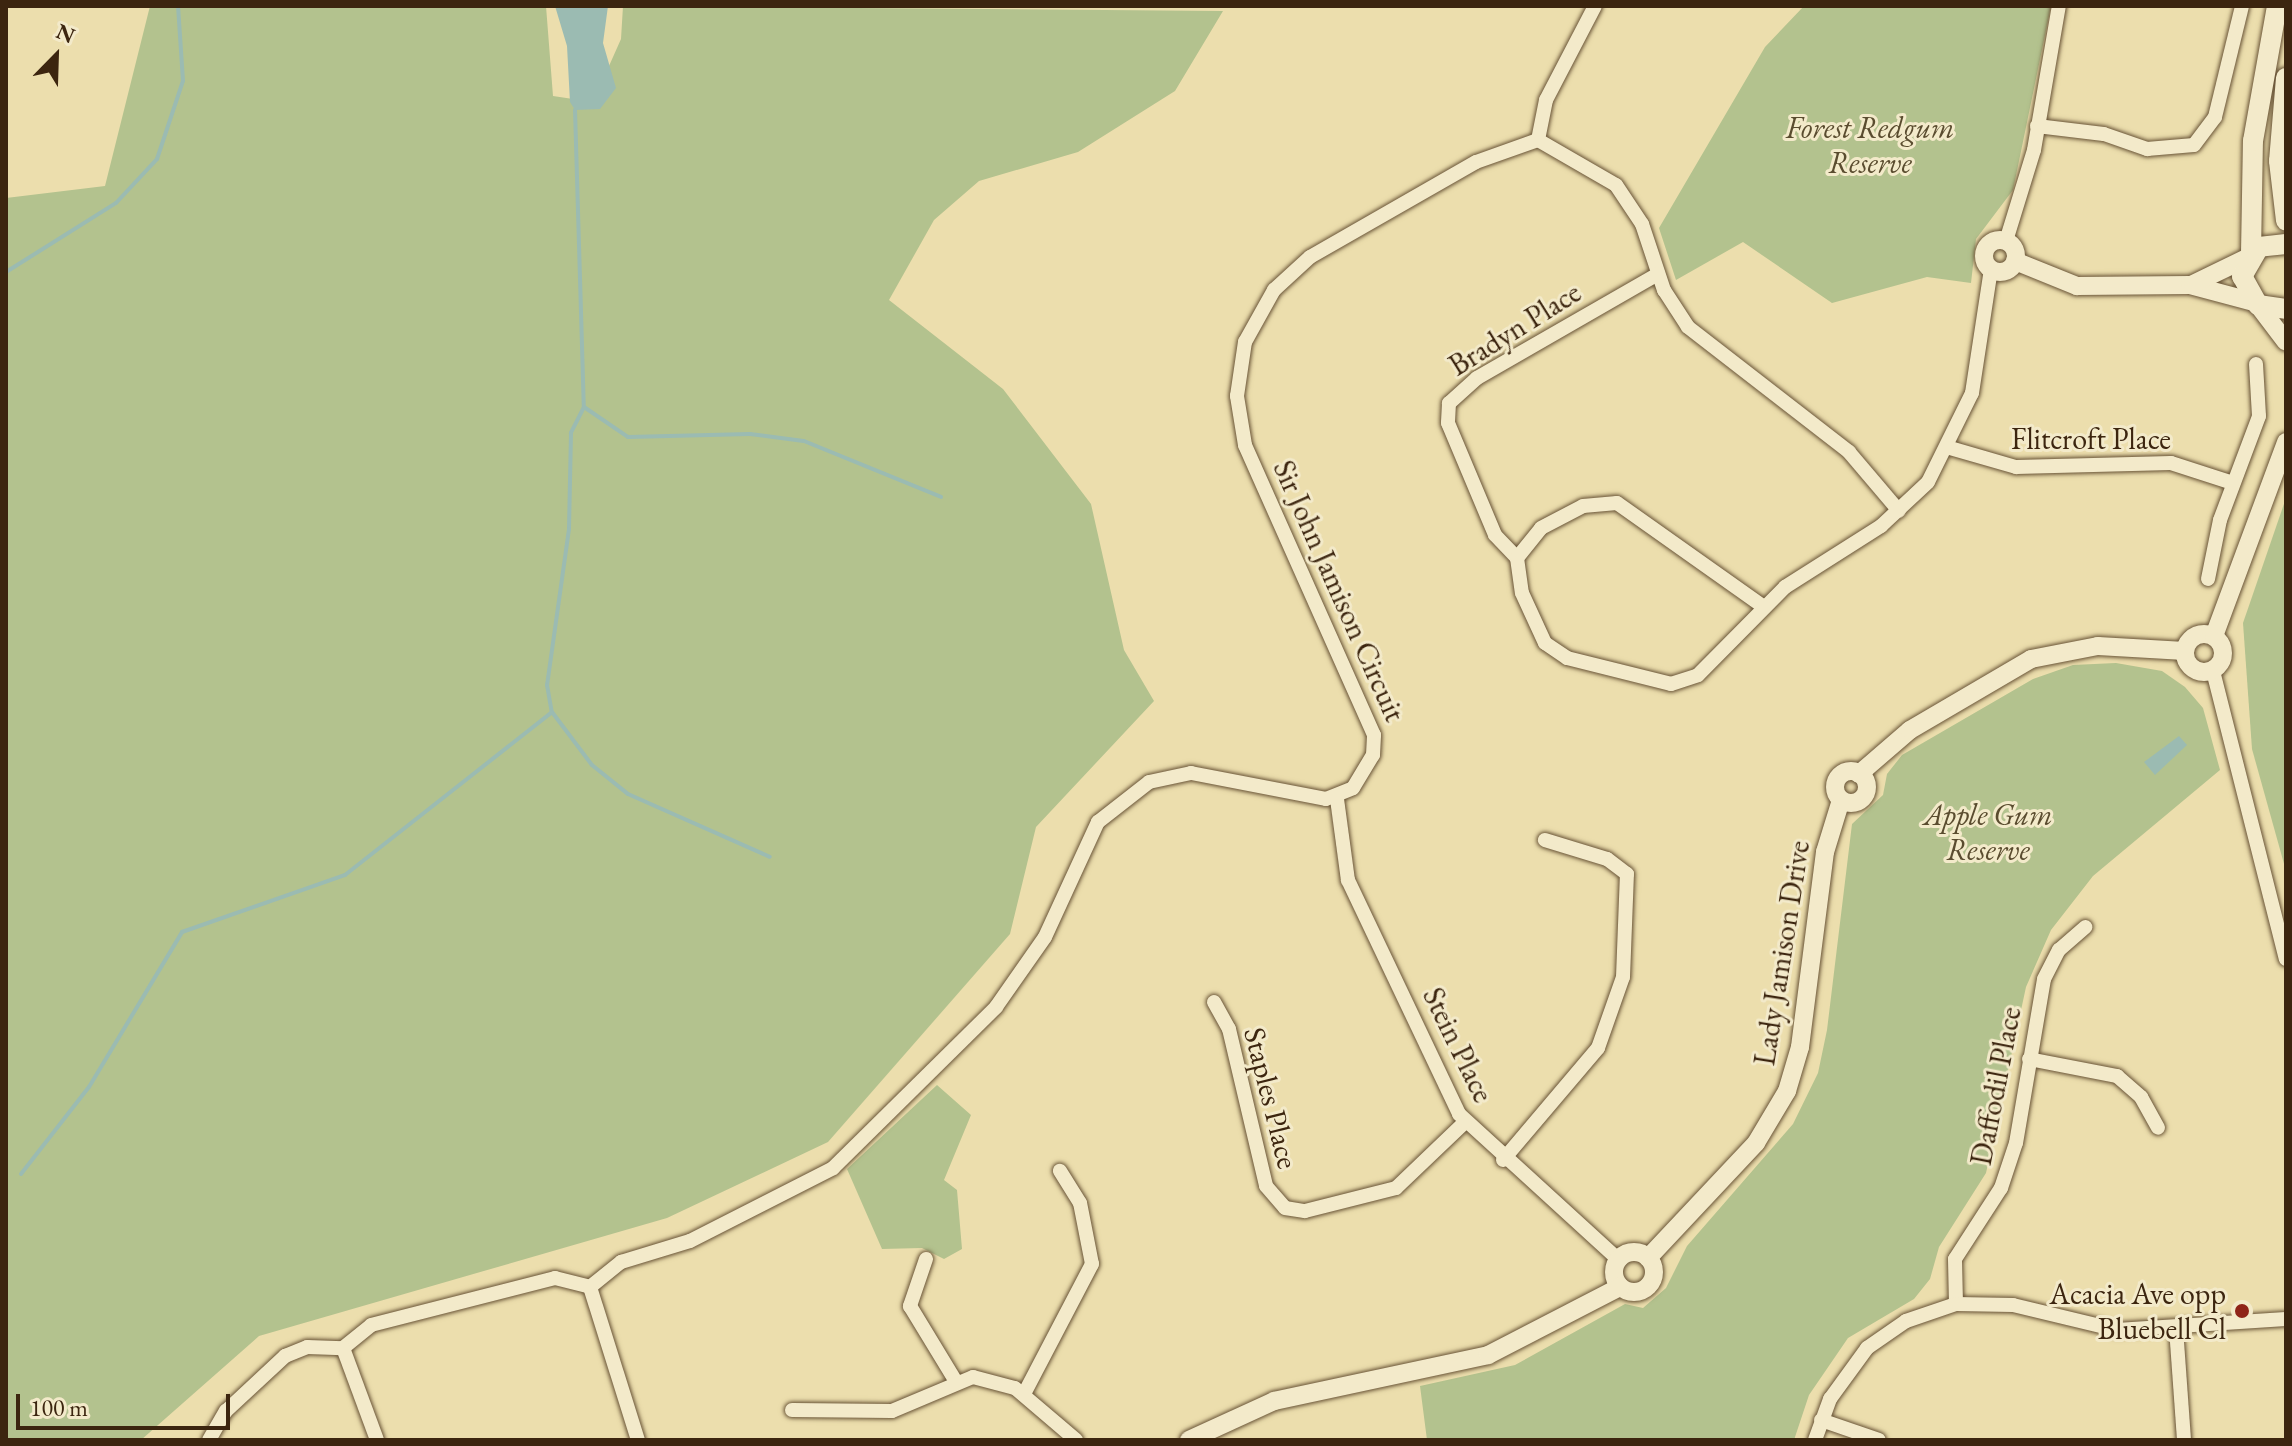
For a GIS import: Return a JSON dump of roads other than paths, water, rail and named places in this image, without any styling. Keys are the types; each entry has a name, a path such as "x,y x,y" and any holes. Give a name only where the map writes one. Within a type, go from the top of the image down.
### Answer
{"main road":[{"path":"2277,6 2253,141 2249,256 2243,286 2256,304 2286,309"},
{"path":"2286,78 2279,161 2286,221"},
{"path":"2249,256 2286,244"}],"street":[{"path":"1595,6 1546,100 1538,140 1595,168 1624,193 1658,274 1693,332 1849,452 1899,511"},
{"path":"2059,6 2037,126 2006,241 2015,261 2094,289 2190,285 2256,304 2286,342"},
{"path":"2037,126 2095,132 2147,149 2194,145 2215,117 2242,6"},
{"name":"Sir John Jamison Circuit","path":"1337,799 1371,759 1374,735 1245,445 1237,396 1245,342 1274,290 1310,257 1476,162 1538,140"},
{"path":"1764,607 1617,503 1589,504 1541,528 1517,558 1522,593 1550,648 1665,683 1698,675 1764,607 1899,511 1950,448 1974,383 1991,269 1985,251 2006,241"},
{"path":"2190,285 2249,256"},
{"path":"1991,269 2005,271 2015,261"},
{"name":"Bradyn Place","path":"1517,558 1495,535 1458,457 1449,403 1467,386 1658,274"},
{"path":"2208,579 2233,483 2261,407 2256,364"},
{"path":"2214,636 2286,442"},
{"name":"Flitcroft Place","path":"1950,448 2016,467 2171,463 2233,483"},
{"path":"2213,671 2191,667 2185,651 2198,635 2214,636"},
{"path":"2214,636 2224,651 2213,671 2286,959"},
{"name":"Lady Jamison Drive","path":"1648,1258 1756,1143 1787,1091 1800,1047 1825,852 1841,800 1837,779 1859,774 1910,730 2031,659 2098,646 2185,651"},
{"path":"590,1287 621,1262 727,1224 846,1156 1009,991 1045,937 1094,828 1149,782 1199,773 1337,799"},
{"name":"Stein Place","path":"1337,799 1348,880 1465,1122 1503,1160 1618,1259"},
{"path":"1503,1160 1584,1068 1610,1022 1624,967 1632,871 1607,859 1545,840"},
{"name":"Daffodil Place","path":"1956,1304 1955,1259 2005,1178 2049,968 2085,927"},
{"name":"Staples Place","path":"1214,1002 1229,1029 1266,1186 1277,1211 1305,1211 1396,1188 1465,1122"},
{"path":"2029,1059 2117,1076 2141,1097 2158,1128"},
{"path":"1024,1394 1092,1264 1080,1203 1060,1171"},
{"path":"1636,1252 1648,1258 1654,1275 1649,1286 1631,1292 1620,1287 1618,1259 1636,1252"},
{"path":"926,1259 910,1306 955,1380"},
{"path":"209,1440 226,1411 285,1356 307,1347 343,1348 371,1325 555,1278 590,1287"},
{"path":"590,1287 638,1440"},
{"path":"1189,1440 1274,1401 1488,1355 1620,1287"},
{"path":"1815,1440 1821,1420 1847,1371 1874,1342 1956,1304 2013,1305 2107,1329 2176,1328 2286,1319"},
{"path":"2176,1328 2184,1440"},
{"path":"343,1348 377,1440"},
{"path":"792,1410 892,1411 955,1380 987,1378 1024,1394 1076,1440"},
{"path":"1821,1420 1879,1440"}],"water":[{"path":"555,6 608,6 603,43 616,88 600,109 575,110 570,102 567,46"},
{"path":"2179,736 2187,745 2155,775 2144,762"}],"waterway":[{"path":"6,272 116,203 157,159 183,81 178,6"},
{"path":"575,110 584,407 571,433 569,529 547,685 552,712 592,765 628,794 770,857"},
{"path":"584,407 628,437 750,434 804,441 941,497"},
{"path":"21,1174 89,1087 182,932 345,875 552,712"}],"place":[{"name":"Acacia Ave opp Bluebell Cl","path":"2242,1311"}],"park label":[{"name":"Forest Redgum Reserve","path":"1870,145"},
{"name":"Apple Gum Reserve","path":"1988,832"}]}
